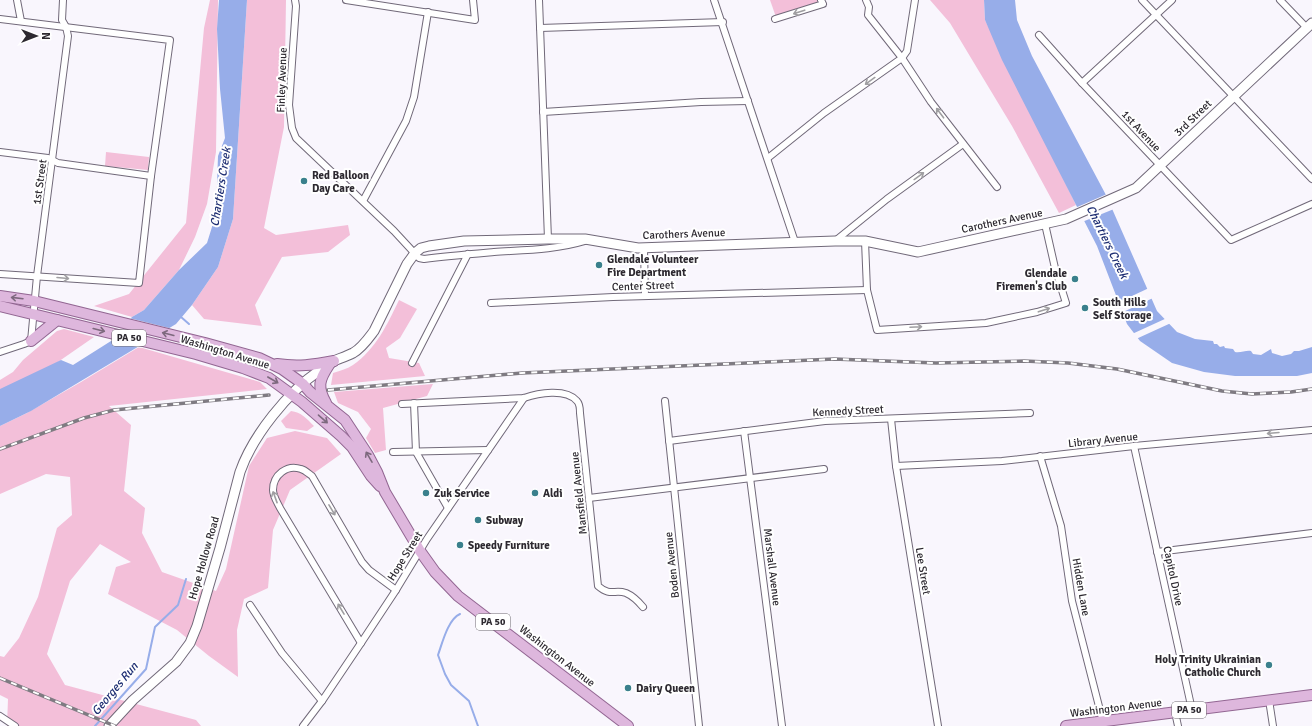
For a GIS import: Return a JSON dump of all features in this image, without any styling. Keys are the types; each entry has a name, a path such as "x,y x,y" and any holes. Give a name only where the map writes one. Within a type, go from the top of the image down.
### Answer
{"main road":[{"name":"PA 50","path":"0,296 34,301"},
{"name":"Washington Avenue","path":"34,301 206,343 259,358 303,384 310,392 345,420 353,431 377,472 385,492 420,551 442,581 458,596 628,726"},
{"name":"PA 50","path":"0,306 59,320"},
{"path":"31,341 59,320"},
{"name":"Washington Avenue","path":"59,320 196,354 258,373 274,380 352,447 371,476 385,492"},
{"path":"271,364 301,366 331,363"},
{"path":"328,407 322,396 320,386 321,379 331,363"},
{"name":"Washington Avenue","path":"1067,726 1107,723 1176,712 1312,695"}],"street":[{"path":"17,0 21,22"},
{"name":"1st Street","path":"31,341 37,276 68,36 66,27 62,20 63,0"},
{"name":"Finley Avenue","path":"295,0 296,6 289,105 292,128 296,138 327,169 363,201 415,253"},
{"path":"346,0 379,3 475,20 473,0"},
{"path":"539,0 548,239"},
{"path":"714,0 723,22 795,242"},
{"path":"866,0 869,7 868,15 902,58 931,102 996,187"},
{"path":"768,158 824,113 902,58 907,51 915,0"},
{"path":"1142,0 1312,179"},
{"path":"1082,83 1172,0"},
{"path":"1280,0 1310,28"},
{"path":"775,19 822,2"},
{"path":"363,201 406,121 414,97 428,12"},
{"path":"0,19 170,40 138,283 0,274"},
{"path":"540,28 723,22"},
{"name":"3rd Street","path":"1080,213 1136,188 1233,96 1310,28"},
{"name":"1st Avenue","path":"1039,35 1082,83 1231,240 1312,204"},
{"path":"543,112 701,102 748,101"},
{"path":"835,241 887,199 963,144"},
{"path":"0,152 48,158 58,163 151,176"},
{"name":"Carothers Avenue","path":"415,253 421,248 429,246 464,241 548,239 591,240 638,248 865,241 918,252 1066,219 1080,213"},
{"path":"865,241 867,290 877,330 986,323 1037,312 1066,303 1055,268 1045,224"},
{"path":"303,384 331,363 353,353 367,341 374,331 415,253 420,258 424,259 468,254 552,249 591,240"},
{"path":"644,248 645,296"},
{"path":"412,363 468,254"},
{"name":"Center Street","path":"491,303 645,296 867,290"},
{"path":"0,352 31,341"},
{"name":"Hope Hollow Road","path":"109,726 133,700 176,662 190,643 197,626 244,461 262,429 292,394 303,384"},
{"name":"Mansfield Avenue","path":"524,398 537,394 552,393 567,395 576,400 579,405 598,586 606,592 624,592 635,598 643,607"},
{"path":"402,404 524,398"},
{"name":"Hope Street","path":"303,726 322,701 396,590 427,539 524,398"},
{"name":"Boden Avenue","path":"665,401 699,726"},
{"path":"414,403 416,452 448,508"},
{"name":"Kennedy Street","path":"669,441 825,421 1030,413"},
{"name":"Lee Street","path":"891,419 896,466 938,726"},
{"name":"Library Avenue","path":"896,466 1002,461 1134,446 1312,430"},
{"name":"Marshall Avenue","path":"744,431 782,726"},
{"name":"Capitol Drive","path":"1134,446 1192,710"},
{"path":"393,452 488,450"},
{"name":"Hidden Lane","path":"1040,456 1061,526 1072,601 1107,723"},
{"path":"361,643 280,508 273,492 273,483 278,474 285,470 294,468 302,469 312,476 362,562 369,570 396,590"},
{"path":"589,498 824,470"},
{"path":"1157,552 1312,533"},
{"path":"250,605 282,653 322,701"},
{"path":"1269,700 1273,726"},
{"path":"1176,712 1178,726"},
{"path":"0,716 14,726"}],"shaded area":[{"path":"210,0 218,0 216,152 207,204 195,237 179,270 144,310 132,317 94,306 129,294 186,223 204,28"},
{"path":"247,0 286,0 284,127 264,228 276,235 348,225 350,235 328,252 282,257 255,305 262,326 204,319 192,305 218,267 233,219"},
{"path":"770,0 817,0 818,3 776,17"},
{"path":"930,0 984,0 985,20 1076,205 1059,213 1012,126 950,23"},
{"path":"106,152 149,157 148,170 105,166"},
{"path":"399,300 417,309 400,338 386,348 389,358 419,363 425,376 331,385 333,373 353,365 368,352 380,336"},
{"path":"64,329 94,337 16,391 0,398 0,380 13,372 23,360 57,331"},
{"path":"139,347 260,382 267,389 109,406 131,425 124,491 145,508 142,533 162,572 216,591 226,569 249,466 267,438 295,431 327,438 341,454 290,490 273,530 268,588 244,599 237,630 238,677 177,630 108,594 116,567 131,562 100,544 70,581 47,654 65,685 196,720 201,726 7,726 8,699 0,695 0,656 4,657 19,638 38,597 57,528 72,515 70,477 46,474 0,494 0,426 27,413"},
{"path":"433,384 427,396 383,408 386,450 375,453 366,438 371,429 358,412 338,403 334,392"},
{"path":"291,411 301,414 314,426 307,431 286,428 281,421"}],"water":[{"name":"Chartiers Creek","path":"219,0 247,0 233,219 218,267 192,305 176,324 31,411 0,426 0,389 61,360 73,365 111,341 132,317 144,310 179,270 207,243 216,214 218,156 225,138 220,89 217,29"},
{"name":"Chartiers Creek","path":"984,0 1015,0 1017,20 1032,56 1106,195 1157,311 1177,332 1195,339 1213,341 1214,344 1217,344 1220,347 1224,346 1225,348 1233,349 1235,352 1251,351 1253,354 1261,355 1271,349 1272,353 1282,356 1291,354 1294,351 1312,347 1312,373 1297,376 1235,376 1204,372 1172,363 1140,341 1127,324 1097,246 1002,60 985,20"}],"pier":[{"path":"1107,194 1114,209 1082,222 1075,208"},
{"path":"1149,288 1153,298 1121,313 1117,303"},
{"path":"129,318 173,329 141,348 108,340"},
{"path":"1167,318 1171,323 1136,339 1132,334"}],"waterway":[{"path":"181,317 189,324"},
{"name":"Georges Run","path":"95,726 146,669 155,627 178,605 186,579"},
{"path":"460,614 449,626 438,655 451,685 469,701 478,726"}],"railway":[{"path":"328,390 522,373 834,359 936,363 1024,361 1068,363 1117,369 1222,391 1252,394 1291,392 1312,389"},
{"path":"0,449 84,418 114,410 269,395"},
{"path":"0,678 115,726"}],"place":[{"name":"Red Balloon Day Care","path":"304,181"},
{"name":"Glendale Volunteer Fire Department","path":"599,265"},
{"name":"Glendale Firemen's Club","path":"1075,279"},
{"name":"South Hills Self Storage","path":"1085,308"},
{"name":"Zuk Service","path":"426,493"},
{"name":"Aldi","path":"535,493"},
{"name":"Subway","path":"478,520"},
{"name":"Speedy Furniture","path":"460,545"},
{"name":"Holy Trinity Ukrainian Catholic Church","path":"1269,665"},
{"name":"Dairy Queen","path":"628,688"}]}
